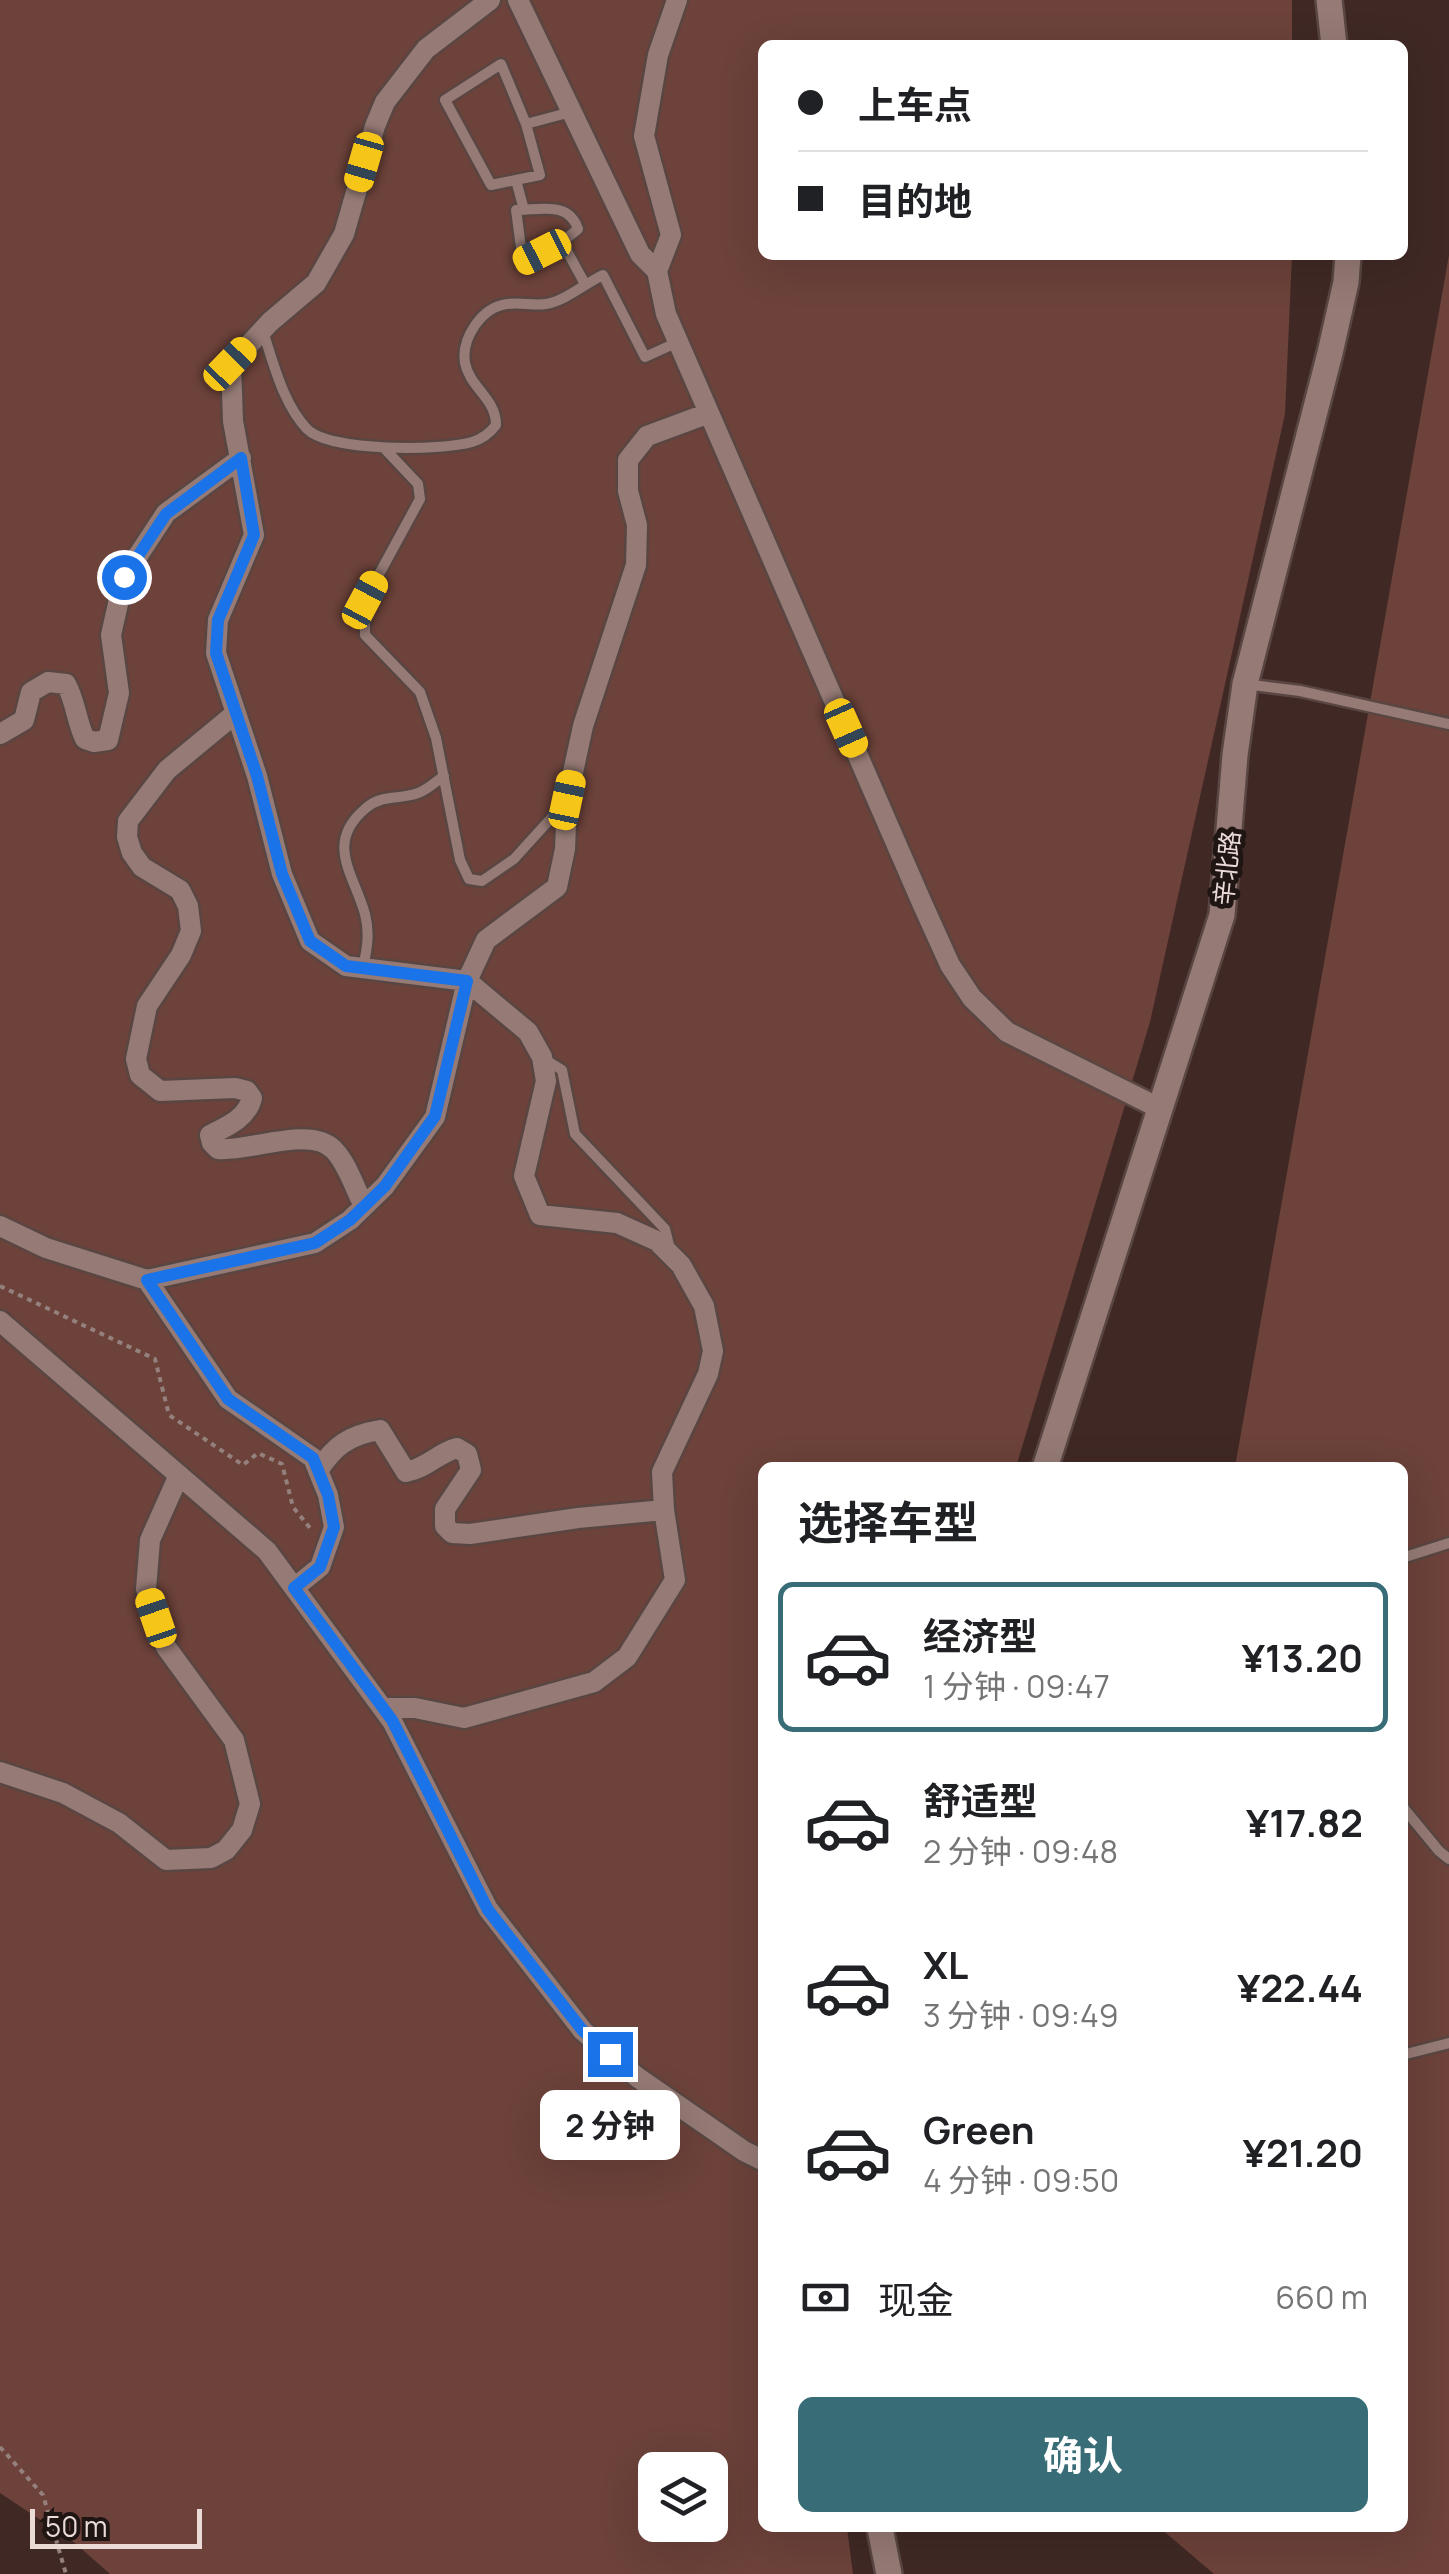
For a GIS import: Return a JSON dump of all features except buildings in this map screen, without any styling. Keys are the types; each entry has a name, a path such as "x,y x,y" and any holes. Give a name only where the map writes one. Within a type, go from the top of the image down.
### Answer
{"main road":[{"path":"1329,0 1333,40"},
{"name":"辛北路","path":"1047,1462 1222,915 1245,684 1330,353 1348,260"},
{"path":"881,2532 889,2574"}],"street":[{"path":"383,1708 414,1708 464,1718 594,1682 627,1657 675,1580 662,1472 708,1374 713,1351 704,1306 681,1265 657,1241 616,1224 540,1215 524,1176 546,1081 542,1057 528,1032 467,981 346,966 310,941 282,874 257,776 216,653 218,620 254,535 233,422 230,364 316,283 344,234 375,126 386,102 426,50 490,0"},
{"path":"518,0 640,254 658,271"},
{"path":"677,0 658,54 644,136 671,235 658,271 666,314 709,414 950,966 972,998 1006,1032 1160,1109"},
{"path":"0,1226 46,1248 147,1280 315,1243 350,1220 385,1186 435,1116 467,981 486,940 557,887 565,849 567,800 583,726 636,565 636,525 628,490 628,460 646,436 709,414"},
{"path":"0,734 24,720 31,692 48,682 66,684 76,701 76,720 85,739 108,740 119,694 110,635 124,577 166,514 241,458"},
{"path":"236,713 166,770 128,821 132,853 142,867 180,890 188,906 191,930 180,955 147,1006 136,1059 140,1075 160,1091 247,1091 252,1098 250,1109 210,1135 218,1150 235,1151 299,1138 322,1142 334,1149 364,1206"},
{"path":"147,1280 228,1399 313,1458 328,1495 334,1527 320,1567 294,1588"},
{"path":"0,1322 267,1551 392,1720 488,1910 583,2031 637,2077 758,2158"},
{"path":"318,1471 335,1445 364,1432 380,1430 406,1472 422,1469 445,1451 457,1448 466,1454 471,1470 445,1509 445,1526 452,1534 664,1510"},
{"path":"0,1772 63,1793 119,1823 166,1860 211,1858 226,1850 242,1830 250,1804 234,1740 166,1646 146,1589 150,1540 179,1475"}],"lane":[{"path":"501,64 526,124 540,175 490,185 445,100 501,64"},
{"path":"526,124 572,112"},
{"path":"516,180 524,210"},
{"path":"562,209 574,217 578,229 562,242 522,262 516,210 562,209"},
{"path":"562,242 585,284"},
{"path":"262,331 285,396 308,430 328,442 384,448 470,443 489,434 496,425 493,404 469,375 464,359 468,336 496,306 548,304 603,275 645,357 678,342"},
{"path":"384,448 418,484 420,498 365,600 365,636 420,692 436,738 460,860 470,879 482,881 514,859 567,800"},
{"path":"1245,684 1300,691 1449,724"},
{"path":"363,968 368,944 366,915 343,858 344,840 352,822 368,806 385,797 421,792 444,776"},
{"path":"542,1057 562,1070 576,1134 665,1229 671,1255"},
{"path":"1408,1556 1449,1542"},
{"path":"1408,1814 1449,1859"},
{"path":"1408,2053 1449,2043"}],"path":[{"path":"0,1286 155,1359 169,1415 243,1465 258,1453 282,1464 293,1507 328,1552"},
{"path":"0,2447 44,2495 66,2574"}],"shaded area":[{"path":"0,0 1292,0 1292,40 758,40 758,260 1292,260 1285,414 1150,1022 1018,1462 758,1462 758,2532 848,2532 853,2574 110,2574 75,2543 0,2493"},
{"path":"1449,255 1449,2574 1214,2574 1165,2532 1408,2532 1408,1462 1236,1462"}],"route":[{"path":"124,577 166,514 241,458 254,535 218,620 216,653 257,776 282,874 310,941 346,966 467,981 435,1116 385,1186 350,1220 315,1243 147,1280 228,1399 313,1458 328,1495 334,1527 320,1567 294,1588 392,1720 488,1910 583,2031 610,2054"}]}
